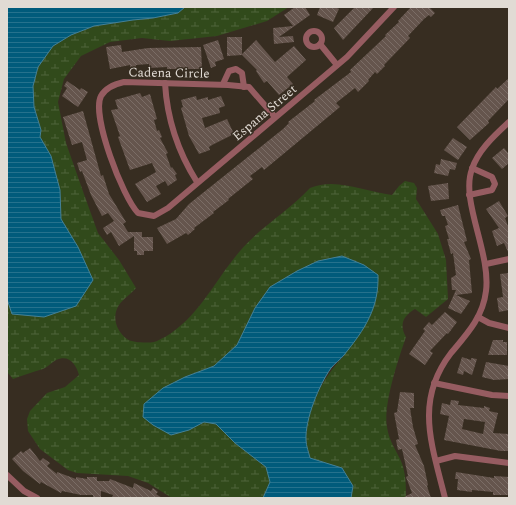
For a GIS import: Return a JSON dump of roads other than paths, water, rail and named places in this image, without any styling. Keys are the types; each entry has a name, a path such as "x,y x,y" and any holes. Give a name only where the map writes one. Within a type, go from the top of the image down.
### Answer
{"street":[{"name":"Espana Street","path":"138,213 148,216 160,213 347,57 391,8"},
{"path":"320,44 337,65"},
{"name":"Cadena Circle","path":"223,84 229,71 236,69 242,73 244,86"},
{"name":"Cadena Circle","path":"138,213 129,202 120,181 104,134 99,104 101,95 115,84 124,82 223,84 250,87 275,117"},
{"path":"165,83 168,112 175,134 183,156 197,182"},
{"path":"445,498 436,460 428,412 434,383 445,361 467,335 478,317 486,291 486,264 468,186 472,168 481,152 509,122"},
{"path":"470,195 492,190 495,184 492,177 472,168"},
{"path":"486,264 509,259"},
{"path":"478,317 489,324 509,328"},
{"path":"434,383 492,395 509,396"},
{"path":"436,460 455,456 509,463"},
{"path":"7,475 24,490 37,498"}],"water":[{"path":"7,7 185,7 178,13 94,26 71,35 53,46 38,67 33,86 34,107 41,130 40,137 51,156 60,190 61,219 78,247 93,280 76,306 44,317 12,314 7,299"},
{"path":"342,256 364,265 378,275 376,298 364,327 344,355 331,368 322,383 310,412 306,440 310,458 342,468 353,486 351,498 263,498 270,482 266,467 235,443 216,424 204,422 189,430 171,435 153,425 143,417 144,404 163,388 185,377 214,366 237,345 255,308 270,287 297,271 318,261"}]}
